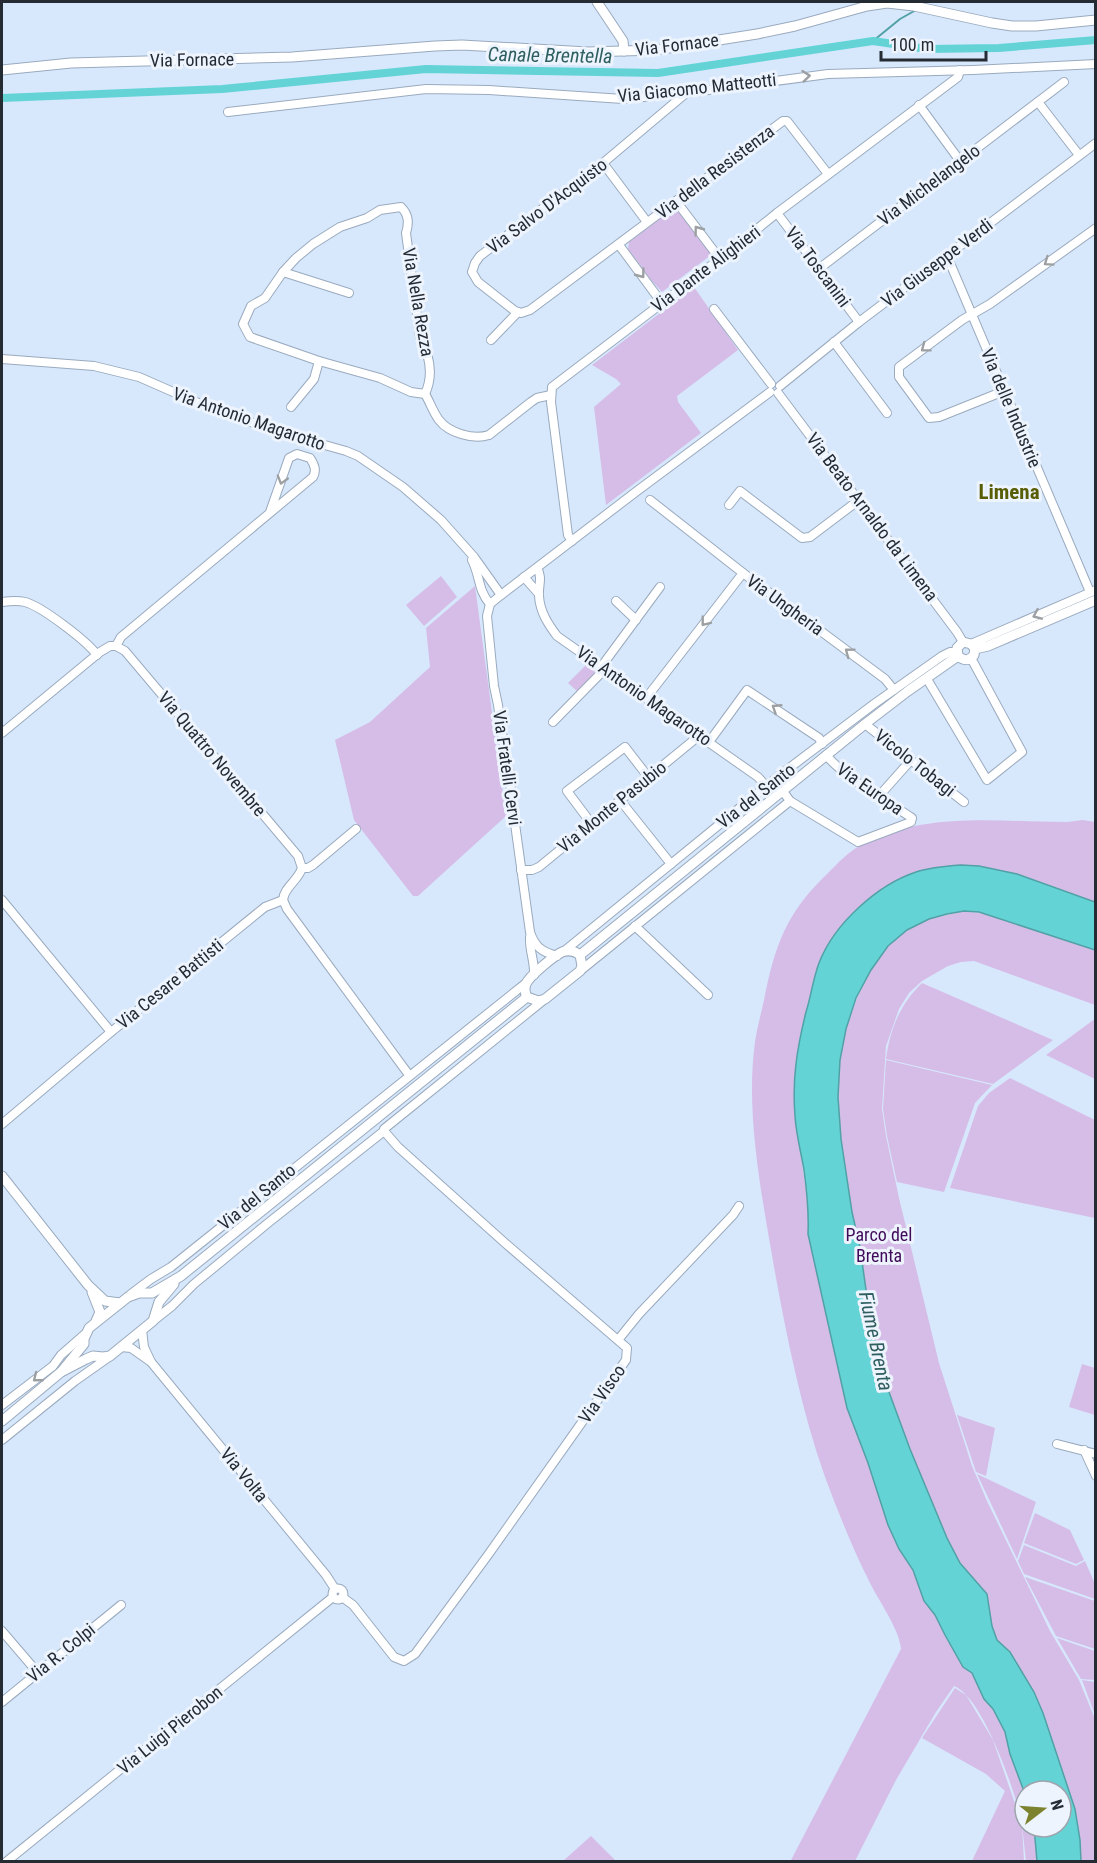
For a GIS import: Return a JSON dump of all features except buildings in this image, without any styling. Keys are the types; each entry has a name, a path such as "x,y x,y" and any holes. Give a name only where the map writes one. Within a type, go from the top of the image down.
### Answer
{"street":[{"path":"597,2 622,41 624,51"},
{"name":"Via Fornace","path":"2,70 71,63 292,57 444,45 588,52 624,51 682,46 757,34 887,3 915,6 1012,26 1095,20"},
{"name":"Via Giacomo Matteotti","path":"228,112 426,89 489,90 623,99 810,76 1095,64"},
{"name":"Via Dante Alighieri","path":"551,395 552,387 556,382 958,76 960,70"},
{"name":"Via Michelangelo","path":"820,268 1064,82"},
{"name":"Via Salvo D'Acquisto","path":"518,312 478,282 472,272 480,256 603,164 686,93"},
{"path":"1038,102 1079,155"},
{"path":"919,105 960,161"},
{"name":"Via della Resistenza","path":"647,222 783,121 787,121 828,174"},
{"name":"Via Giuseppe Verdi","path":"490,604 1095,143"},
{"path":"491,340 518,312 530,310 647,222 603,164"},
{"path":"675,201 720,259"},
{"name":"Via Nella Rezza","path":"401,207 406,212 408,224 406,233 420,336 426,348 430,370 425,394 411,392 380,378 319,361 250,337 243,324 251,306 265,298 283,272 312,244 380,210 401,207"},
{"name":"Via Toscanini","path":"777,213 859,322"},
{"path":"1004,391 939,417 929,418 899,377 899,367 1095,228"},
{"path":"619,244 662,303"},
{"name":"Via delle Industrie","path":"948,256 1004,391 1094,594"},
{"path":"283,272 349,293"},
{"name":"Via Beato Arnaldo da Limena","path":"714,309 970,648 1022,752 987,780 928,678"},
{"path":"834,342 887,413"},
{"name":"Via Antonio Magarotto","path":"2,359 94,366 139,377 196,402 275,431 346,451 369,462 403,487 441,520 466,548 501,595"},
{"path":"291,407 314,379 319,361"},
{"path":"425,394 444,425 461,434 481,438 489,435 537,398 551,395 568,535 572,541"},
{"path":"2,733 97,655 110,646 116,646 121,637 313,477 316,473 310,458 297,454 289,458 270,512"},
{"path":"729,505 740,491 802,538 806,538 859,500"},
{"path":"650,500 743,573"},
{"path":"566,515 580,535"},
{"name":"Via Antonio Magarotto","path":"466,548 475,567 482,595 490,604"},
{"path":"537,568 540,577 539,594"},
{"name":"Via Ungheria","path":"647,697 743,573 885,679 894,690"},
{"path":"524,577 539,594"},
{"path":"553,722 603,668 660,587"},
{"name":"Via Antonio Magarotto","path":"539,594 544,616 557,636 700,735 758,777 766,786"},
{"name":"Via del Santo","path":"970,648 1001,640 1094,594"},
{"name":"Via del Santo","path":"124,1300 171,1267 526,983 766,786 894,690 950,652 957,654 963,660 970,648 1094,594"},
{"path":"2,602 13,600 26,602 41,608 97,655"},
{"path":"616,601 636,620"},
{"name":"Via Fratelli Cervi","path":"490,604 487,619 494,686 512,785 511,795 535,968 534,975"},
{"name":"Via Quattro Novembre","path":"116,646 125,651 298,856 302,868"},
{"path":"580,955 782,790 865,724 928,678 957,654 957,648 970,648"},
{"path":"709,742 747,690 819,738 822,744"},
{"name":"Vicolo Tobagi","path":"865,724 964,802"},
{"name":"Via Monte Pasubio","path":"522,870 539,867 700,735"},
{"path":"591,823 567,791 625,747 649,778"},
{"name":"Via Europa","path":"790,801 858,842 911,822 912,818 832,763 826,755"},
{"path":"879,796 910,760"},
{"path":"782,790 790,801"},
{"path":"620,800 671,864"},
{"name":"Via del Santo","path":"153,1321 268,1223 790,801"},
{"path":"744,804 753,815"},
{"path":"356,829 313,865 302,868 297,878 284,892 283,900 287,909 409,1075"},
{"name":"Via del Santo","path":"715,845 722,856"},
{"name":"Via Cesare Battisti","path":"2,900 111,1032 265,907 283,900"},
{"path":"635,926 708,995"},
{"path":"530,932 542,951 560,954 572,951 580,955"},
{"path":"580,955 582,966 580,971"},
{"path":"526,983 527,997"},
{"path":"527,997 538,1001 545,999"},
{"path":"2,1405 53,1366 61,1355 96,1322 124,1300 135,1294 144,1294 159,1289 181,1276 527,997"},
{"path":"478,1020 487,1030"},
{"path":"2,1124 111,1032"},
{"path":"343,1128 352,1138"},
{"name":"Via Visco","path":"384,1131 505,1243 627,1348 626,1360 420,1649 404,1661 394,1657"},
{"path":"2,1176 88,1285 105,1301 124,1300"},
{"path":"618,1340 639,1314 739,1206"},
{"path":"2,1440 153,1321 155,1308 181,1276"},
{"path":"88,1285 99,1306 100,1312 96,1322"},
{"path":"144,1294 154,1303 155,1308"},
{"path":"142,1330 144,1347 151,1362"},
{"path":"86,1333 84,1344 86,1351 93,1356 103,1358 110,1356"},
{"path":"2,1421 61,1372 84,1344"},
{"path":"121,1347 131,1348 151,1362"},
{"path":"61,1372 93,1356"},
{"name":"Via Volta","path":"151,1362 326,1575 337,1595 353,1605 394,1657"},
{"path":"1057,1444 1095,1454"},
{"path":"1084,1450 1095,1476"},
{"name":"Via Luigi Pierobon","path":"6,1862 337,1595"},
{"name":"Via R. Colpi","path":"2,1702 121,1605"},
{"path":"2,1631 38,1673"}],"green space":[{"path":"673,209 678,210 711,255 662,292 628,249 629,242"},
{"path":"694,287 738,350 677,396 678,402 701,433 606,505 594,407 621,384 592,365"},
{"path":"441,576 457,597 424,626 406,605"},
{"path":"475,586 506,816 418,896 413,896 354,820 335,740 370,722 430,667 426,628"},
{"path":"588,663 595,668 595,676 579,693 568,683"},
{"path":"989,820 1067,822 1083,820 1095,822 1095,902 1017,874 979,866 961,865 917,871 894,882 861,905 830,942 819,963 799,1040 795,1066 795,1117 809,1210 808,1234 847,1408 888,1525 899,1549 913,1569 924,1601 935,1615 963,1667 972,1673 984,1699 993,1709 1005,1732 1019,1779 1013,1779 1013,1792 996,1746 976,1707 965,1693 954,1686 896,1780 855,1861 790,1862 901,1649 893,1624 863,1568 830,1490 816,1451 795,1373 774,1267 756,1155 752,1069 758,1026 773,963 784,931 792,916 814,888 856,848 885,834 936,823"},
{"name":"Parco del Brenta","path":"964,911 981,913 1095,950 1095,1005 974,961 948,966 922,981 909,993 899,1009 886,1046 882,1109 899,1198 939,1363 972,1466 1050,1631 1079,1680 1095,1719 1095,1861 1081,1861 1080,1840 1073,1803 1073,1779 1065,1779 1034,1692 1010,1652 997,1640 992,1627 987,1594 960,1563 947,1538 910,1449 882,1373 870,1318 841,1139 838,1097 840,1060 846,1029 857,998 871,970 888,946 907,930 929,919"},
{"path":"922,983 1053,1040 993,1084 886,1059 890,1037 897,1018 914,991"},
{"path":"1095,1019 1095,1079 1046,1055 1092,1021"},
{"path":"886,1060 992,1085 975,1103 944,1192 897,1182 883,1109"},
{"path":"1010,1078 1095,1120 1095,1218 950,1188 978,1106 989,1093"},
{"path":"1082,1364 1095,1368 1095,1415 1069,1407"},
{"path":"957,1415 995,1428 986,1476 976,1472"},
{"path":"977,1474 1036,1502 1017,1559"},
{"path":"1035,1513 1070,1530 1084,1560 1076,1564 1024,1543"},
{"path":"1024,1545 1076,1566 1085,1561 1095,1584 1095,1599 1024,1574 1018,1561"},
{"path":"1025,1577 1095,1601 1095,1649 1056,1636"},
{"path":"1057,1638 1095,1651 1095,1680 1081,1679"},
{"path":"1082,1680 1095,1682 1095,1715"},
{"path":"955,1688 966,1695 993,1740 1013,1798 1013,1839 1023,1839 1024,1861 972,1861 1005,1791 986,1774 922,1738"},
{"path":"591,1836 616,1861 563,1861"},
{"path":"1024,1839 1035,1839 1037,1861 1026,1861"}],"shaded area":[{"path":"979,866 1017,874 1095,902 1095,950 979,912 964,911 947,914 929,919 907,930 888,946 871,970 856,998 846,1029 840,1060 838,1097 841,1139 852,1212 882,1373 910,1449 947,1538 960,1563 987,1594 992,1626 997,1640 1010,1652 1034,1692 1065,1779 1019,1779 1005,1732 993,1709 984,1699 972,1673 963,1667 935,1615 924,1601 913,1570 899,1549 888,1525 847,1408 808,1234 807,1194 797,1136 794,1089 800,1038 819,963 826,948 846,920 872,896 901,878 938,867"},
{"path":"1073,1803 1080,1840 1081,1861 1037,1861 1035,1839 1073,1839"}],"waterway":[{"path":"873,41 900,19 916,10"},
{"name":"Canale Brentella","path":"2,98 222,89 426,69 658,73 873,41 927,49 999,48 1096,40"}],"district":[{"name":"Limena","path":"1009,492"}],"water label":[{"name":"Fiume Brenta","path":"876,1341"}]}
